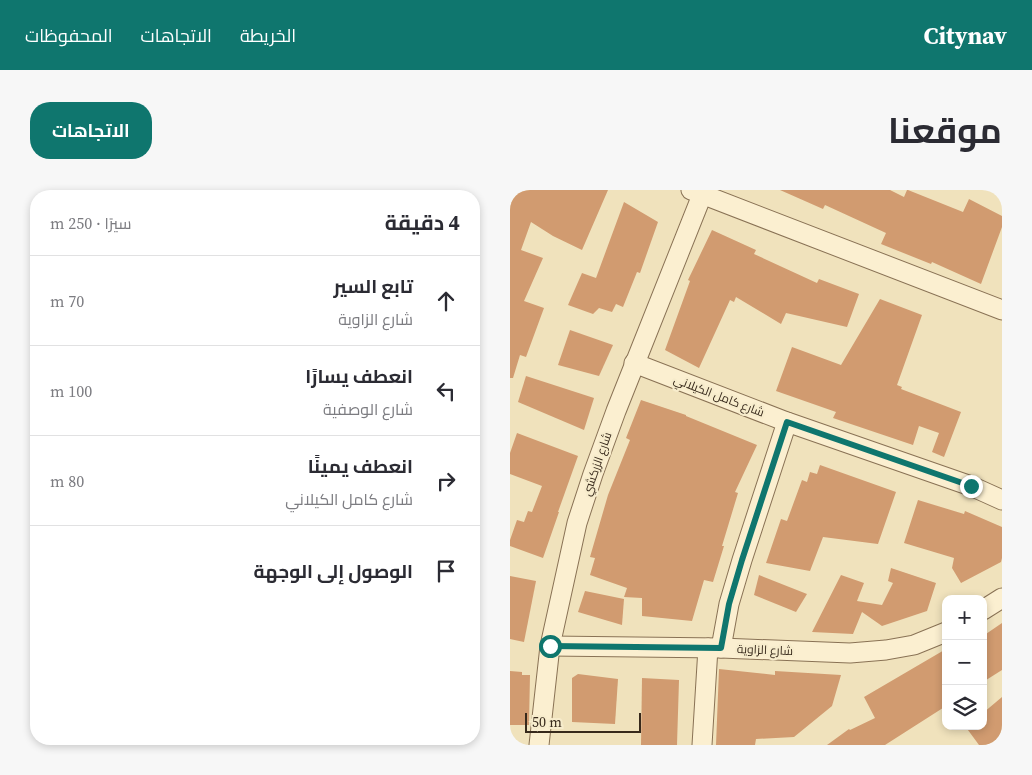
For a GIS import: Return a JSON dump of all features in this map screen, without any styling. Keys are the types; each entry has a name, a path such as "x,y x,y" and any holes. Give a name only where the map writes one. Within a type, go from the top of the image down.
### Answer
{"street":[{"path":"698,192 1002,310"},
{"name":"شارع الزركشي","path":"539,745 550,646 577,523 593,474 698,192"},
{"name":"شارع كامل الكيلاني","path":"634,363 787,422 971,486 1002,500"},
{"path":"702,745 714,648 787,422"},
{"path":"987,607 1002,598"},
{"name":"شارع الزاوية","path":"550,646 714,648 850,653 914,645 942,634"}],"building":[{"path":"510,190 608,190 582,250 553,236 531,222 521,250 543,258 524,301 544,308 526,357 520,355 513,378 510,378"},
{"path":"780,190 890,190 904,197 908,190 963,212 969,199 1002,216 1002,227 981,284 932,262 931,264 881,244 886,233 825,205 823,209"},
{"path":"624,202 658,222 640,273 637,272 623,307 616,304 612,312 599,308 593,314 568,305 582,273 596,278"},
{"path":"712,230 756,250 754,254 817,283 819,279 859,294 847,327 786,313 781,324 736,297 734,302 730,300 699,368 665,350 690,281 688,280"},
{"path":"880,299 922,315 897,385 902,387 901,389 961,412 944,457 932,452 939,433 919,426 913,445 833,418 836,412 776,391 792,347 841,365"},
{"path":"570,330 613,345 599,376 558,365"},
{"path":"526,376 594,398 584,430 518,402"},
{"path":"641,400 686,415 757,445 735,492 738,493 713,582 704,580 692,621 642,616 642,598 624,597 627,588 590,575 595,558 590,557 608,495 630,440 626,438"},
{"path":"517,433 578,456 543,558 510,546 510,540 517,520 524,522 528,511 532,512 542,486 510,474 510,453"},
{"path":"820,465 896,492 878,544 823,537 810,571 766,563 781,519 787,521 802,480 807,482 810,472 817,474"},
{"path":"918,500 964,514 965,511 1002,527 1001,562 961,583 952,568 954,558 904,543"},
{"path":"891,568 936,583 927,611 882,626 862,612 853,634 812,632 841,575 864,583 857,601 882,605 893,583 888,581"},
{"path":"759,575 807,594 796,612 754,595"},
{"path":"510,576 536,581 524,642 510,639"},
{"path":"585,591 624,599 622,625 578,612"},
{"path":"1002,623 1002,670 987,679 987,640 987,633"},
{"path":"942,651 942,709 885,745 827,745 849,729 875,718 864,697"},
{"path":"719,669 775,675 775,671 841,675 832,706 794,737 756,739 755,745 716,745"},
{"path":"510,671 522,672 522,675 530,675 529,725 510,725"},
{"path":"578,674 618,679 615,724 572,722 572,678"},
{"path":"642,678 679,680 677,745 641,745"},
{"path":"1002,697 1002,745 979,745 968,730 987,730 987,710"}],"route":[{"path":"550,646 721,648 729,604 787,422 971,486"}]}
